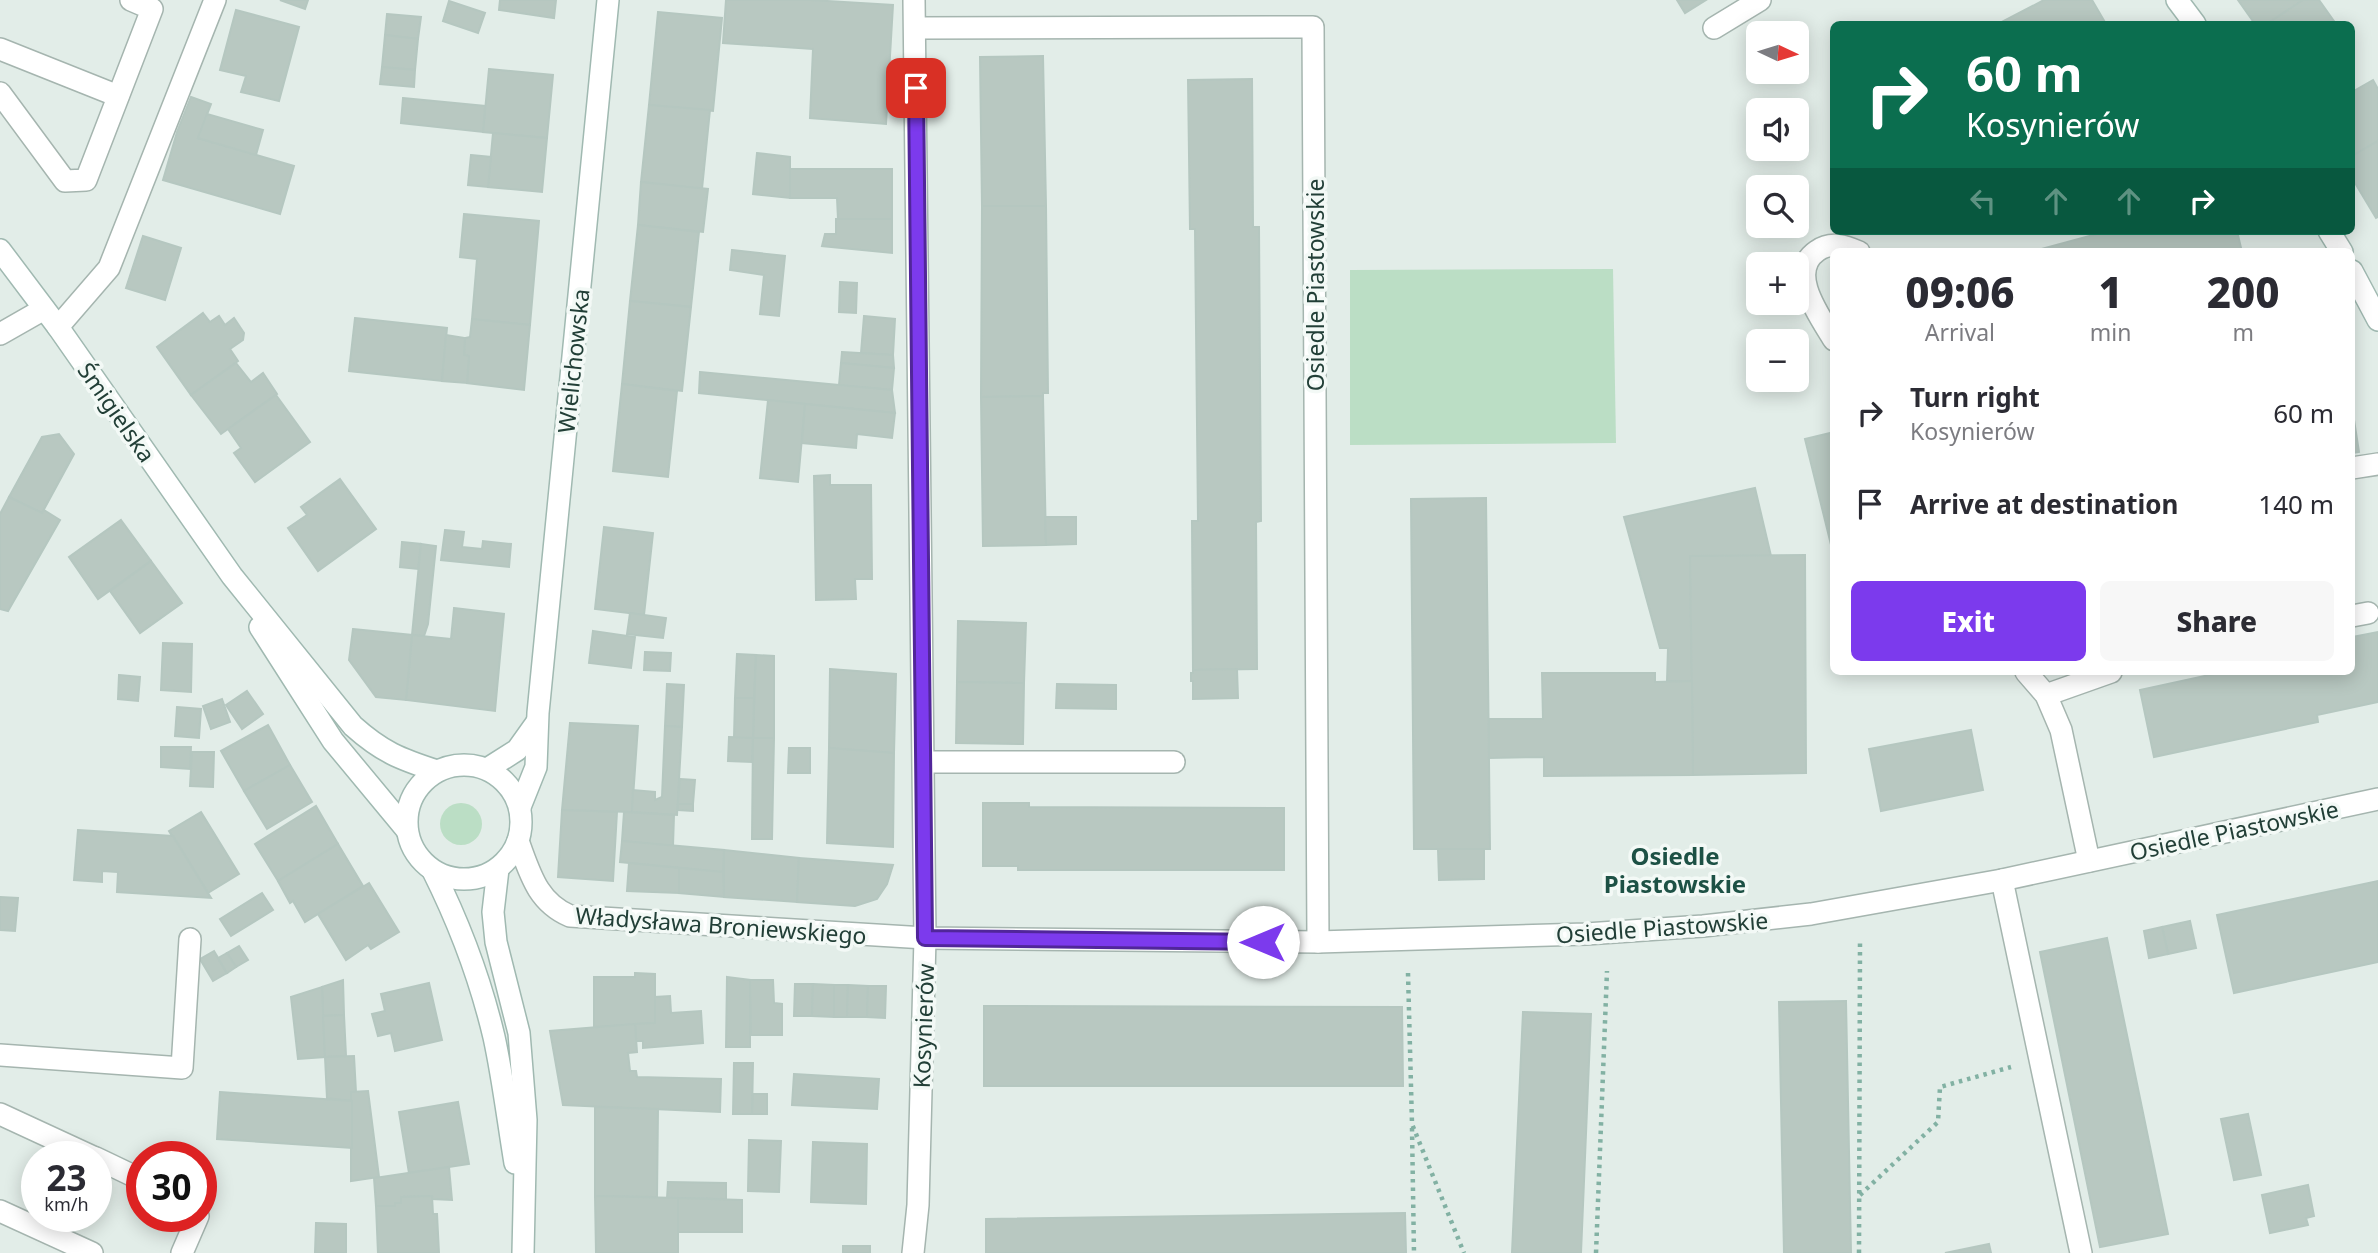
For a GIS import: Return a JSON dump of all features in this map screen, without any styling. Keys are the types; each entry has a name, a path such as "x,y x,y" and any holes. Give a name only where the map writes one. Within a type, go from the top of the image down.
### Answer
{"street":[{"path":"0,93 65,181 86,180 156,4 131,0"},
{"path":"58,327 109,268 215,0"},
{"name":"Wielichowska","path":"520,807 536,767 537,722 608,0"},
{"name":"Kosynierów","path":"914,1253 918,1205 925,938 915,0"},
{"path":"1714,29 1759,0"},
{"path":"2177,0 2188,21"},
{"name":"Osiedle Piastowskie","path":"915,28 1313,27 1318,942"},
{"path":"0,49 118,96"},
{"path":"1830,334 1808,294 1803,274 1809,257 1820,248 1842,244 1850,248"},
{"name":"Śmigielska","path":"0,250 58,327 232,576 353,726 375,746 437,771"},
{"path":"2355,277 2378,320"},
{"path":"0,334 44,309"},
{"path":"2355,468 2378,464"},
{"name":"Śmigielska","path":"232,576 267,640 333,741 406,829"},
{"path":"2029,675 2046,695 2060,730 2089,861"},
{"path":"2046,695 2103,675"},
{"path":"487,769 517,750 537,722"},
{"path":"924,762 1174,762"},
{"path":"470,765 487,769 502,779 513,792 520,807 522,825 518,842 510,857 498,869 483,877 466,880 449,878 433,871 420,860 411,846 406,829 413,795 423,782 437,771 470,765"},
{"name":"Osiedle Piastowskie","path":"925,938 1318,942 1586,934 1703,926 1811,914 2002,880 2378,799"},
{"name":"Władysława Broniewskiego","path":"518,842 535,886 556,910 570,916 925,938"},
{"path":"498,869 493,912 496,942 519,1033 526,1119 523,1253"},
{"path":"433,871 457,920 478,978 494,1038 523,1214"},
{"path":"2002,880 2081,1253"},
{"path":"0,1055 181,1068 190,939"},
{"path":"0,1114 58,1141"},
{"path":"0,1211 92,1253"},
{"path":"182,1253 191,1232"}],"path":[{"path":"1859,1253 1860,943"},
{"path":"1596,1253 1607,971"},
{"path":"1408,973 1414,1253"},
{"path":"1859,1196 1938,1122 1940,1087 2040,1058"},
{"path":"1412,1124 1464,1253"}],"green space":[{"path":"1613,269 1616,443 1350,445 1350,270"},
{"path":"461,803 476,809 482,824 476,839 461,845 446,839 440,824 446,809"}],"building":[{"path":"280,0 308,0 305,9"},
{"path":"500,0 556,0 554,18 499,10"},
{"path":"726,0 811,0 893,5 886,124 810,118 813,49 723,43"},
{"path":"1677,0 1706,0 1685,13"},
{"path":"2044,0 2092,0 2104,21 2004,21"},
{"path":"2238,0 2303,0 2272,21 2253,21"},
{"path":"2303,0 2319,0 2334,21 2272,21"},
{"path":"449,1 485,13 478,33 443,21"},
{"path":"236,10 299,27 279,101 241,92 246,76 220,70"},
{"path":"658,12 722,18 713,111 649,105"},
{"path":"387,14 421,17 418,39 385,35"},
{"path":"385,35 418,39 415,70 382,67"},
{"path":"1043,56 1046,206 982,206 980,57"},
{"path":"382,67 415,70 414,87 380,84"},
{"path":"489,69 553,75 547,138 483,132"},
{"path":"1252,79 1253,227 1259,227 1261,521 1256,522 1257,669 1193,670 1192,521 1198,521 1195,229 1190,229 1188,80"},
{"path":"2373,80 2378,89 2378,141 2355,154 2355,90"},
{"path":"191,97 211,104 198,138 294,166 280,214 163,180"},
{"path":"403,98 485,106 483,132 401,123"},
{"path":"649,105 710,110 702,189 641,182"},
{"path":"207,114 263,130 256,155 198,138"},
{"path":"493,133 547,138 542,192 488,187"},
{"path":"2378,141 2376,218 2355,183 2355,154"},
{"path":"757,153 790,157 790,198 753,194"},
{"path":"471,155 491,157 488,187 468,185"},
{"path":"790,169 892,169 892,219 838,219 837,198 790,198"},
{"path":"641,182 708,189 703,232 638,225"},
{"path":"982,206 1046,206 1048,393 1043,393 1043,396 981,397"},
{"path":"464,214 539,221 530,325 472,319 477,259 460,257"},
{"path":"836,219 892,219 892,253 822,246 825,234 836,234"},
{"path":"638,225 699,232 691,307 630,301"},
{"path":"2093,235 2238,235 2241,248 2045,248"},
{"path":"143,236 181,248 165,300 126,288"},
{"path":"732,250 785,256 779,316 760,314 764,275 730,270"},
{"path":"840,282 857,283 856,313 839,312"},
{"path":"630,301 691,307 682,391 622,384"},
{"path":"203,313 210,322 219,316 225,325 234,318 244,333 243,340 230,349 238,361 191,395 157,347"},
{"path":"864,316 895,319 893,355 861,353"},
{"path":"355,318 447,328 442,381 349,371"},
{"path":"472,319 530,325 524,390 467,383 469,356 464,355 465,338 470,337"},
{"path":"446,335 465,338 464,355 469,356 467,383 442,381"},
{"path":"842,352 893,355 894,368 841,363"},
{"path":"236,363 251,382 263,373 277,394 221,434 191,395"},
{"path":"841,363 894,368 892,390 839,385"},
{"path":"700,372 892,390 895,413 699,393"},
{"path":"622,384 677,391 668,477 613,471"},
{"path":"276,395 310,442 255,482 234,453 241,448 228,429"},
{"path":"1043,396 1046,545 983,546 981,397"},
{"path":"768,400 805,404 798,482 760,478"},
{"path":"805,404 895,413 892,438 857,434 856,448 802,443"},
{"path":"2355,426 2359,452 2355,453"},
{"path":"1830,433 1830,541 1805,439"},
{"path":"59,434 74,454 42,513 9,497 42,437"},
{"path":"830,475 830,485 871,485 872,579 855,579 856,599 816,600 814,476"},
{"path":"340,479 376,529 318,571 288,528 307,515 301,507"},
{"path":"1755,488 1771,556 1690,556 1692,681 1667,681 1668,648 1660,648 1624,517"},
{"path":"9,497 42,513 44,510 60,520 8,611 0,609 0,514"},
{"path":"1486,498 1490,849 1414,849 1411,499"},
{"path":"1045,517 1076,517 1076,544 1046,545"},
{"path":"121,520 151,561 98,599 69,557"},
{"path":"604,527 653,533 644,615 595,609"},
{"path":"445,530 464,532 462,547 482,549 483,541 511,544 509,567 441,560"},
{"path":"402,542 421,544 418,569 400,567"},
{"path":"421,544 436,546 428,624 424,636 412,635"},
{"path":"1805,555 1806,773 1693,775 1690,556"},
{"path":"151,561 182,603 140,633 110,591"},
{"path":"454,608 504,614 495,711 406,700 412,635 451,639"},
{"path":"630,613 666,618 663,638 627,634"},
{"path":"958,621 1026,623 1024,683 957,682"},
{"path":"353,629 412,635 406,700 376,697 349,660"},
{"path":"593,631 635,637 631,668 589,663"},
{"path":"2378,632 2378,702 2317,715 2318,722 2154,757 2140,690 2209,675 2355,675 2355,636"},
{"path":"163,643 192,644 191,692 161,690"},
{"path":"645,652 671,653 670,671 644,670"},
{"path":"737,654 756,655 754,698 735,698"},
{"path":"756,655 774,656 774,738 753,738"},
{"path":"830,669 896,674 894,753 829,748"},
{"path":"1237,669 1238,698 1193,699 1193,670"},
{"path":"1542,673 1655,673 1655,682 1692,681 1693,775 1544,776 1544,757 1489,758 1489,719 1543,719"},
{"path":"119,675 140,677 138,701 118,699"},
{"path":"957,682 1024,683 1023,744 956,743"},
{"path":"667,684 684,685 682,727 665,726"},
{"path":"1057,684 1116,685 1116,709 1056,708"},
{"path":"247,691 263,714 242,729 226,705"},
{"path":"735,698 754,698 753,738 734,738"},
{"path":"222,699 230,722 211,729 203,706"},
{"path":"177,707 201,709 199,738 175,736"},
{"path":"570,723 638,726 632,812 562,810"},
{"path":"268,725 290,765 244,791 221,751"},
{"path":"665,726 682,727 677,815 632,812 633,790 655,792 655,800 662,797"},
{"path":"1971,730 1983,790 1881,811 1869,749"},
{"path":"729,737 753,738 752,762 728,761"},
{"path":"753,738 774,738 772,839 752,839"},
{"path":"161,747 191,747 190,769 161,767"},
{"path":"789,748 810,748 810,773 788,773"},
{"path":"829,748 894,753 893,847 827,843"},
{"path":"192,752 214,752 213,787 190,786"},
{"path":"290,765 312,802 267,829 244,791"},
{"path":"680,779 695,780 693,804 678,804"},
{"path":"983,803 1029,803 1029,807 1284,808 1284,870 1018,870 1018,866 983,866"},
{"path":"678,804 693,804 693,811 678,810"},
{"path":"316,806 338,844 278,881 255,844"},
{"path":"562,810 617,812 613,881 558,877"},
{"path":"201,812 239,874 208,893 169,831"},
{"path":"624,812 674,815 673,846 622,841"},
{"path":"78,830 173,836 211,898 117,892 118,872 102,871 102,882 74,880"},
{"path":"622,841 724,850 723,872 620,862"},
{"path":"338,844 363,886 305,922 278,881"},
{"path":"1438,849 1484,849 1484,879 1439,880"},
{"path":"724,850 799,858 797,902 724,897"},
{"path":"799,858 893,865 887,884 877,899 855,906 797,902"},
{"path":"629,863 679,868 679,893 627,891"},
{"path":"679,868 723,872 724,897 679,893"},
{"path":"2378,881 2378,962 2234,993 2217,915"},
{"path":"369,883 399,932 371,949 368,945 346,960 318,914"},
{"path":"262,893 273,910 231,936 220,919"},
{"path":"0,897 18,898 15,931 0,930"},
{"path":"2190,921 2196,948 2168,954 2162,927"},
{"path":"2162,927 2168,954 2149,958 2144,931"},
{"path":"2107,938 2168,1234 2100,1247 2040,952"},
{"path":"239,946 248,960 236,967 227,953"},
{"path":"214,951 227,973 213,981 200,959"},
{"path":"227,953 236,967 227,973 218,958"},
{"path":"635,973 655,974 655,1023 594,1027 594,977 635,977"},
{"path":"727,977 750,980 750,1047 726,1047"},
{"path":"343,980 344,1015 323,1016 322,987"},
{"path":"750,980 773,980 774,1003 782,1004 782,1035 751,1035"},
{"path":"429,983 442,1040 395,1051 391,1033 378,1036 372,1014 385,1011 381,994"},
{"path":"795,984 813,984 812,1016 794,1016"},
{"path":"813,984 834,985 834,1017 812,1016"},
{"path":"834,985 848,985 847,1017 834,1017"},
{"path":"848,985 868,986 867,1017 847,1017"},
{"path":"868,986 886,986 885,1018 867,1017"},
{"path":"322,987 325,1057 298,1059 291,997"},
{"path":"670,996 671,1013 701,1011 703,1043 643,1048 643,1041 636,1041 635,1024 655,1023 655,997"},
{"path":"1846,1001 1851,1253 1784,1253 1779,1002"},
{"path":"984,1006 1402,1007 1403,1086 984,1086"},
{"path":"1523,1012 1591,1014 1581,1253 1512,1253"},
{"path":"344,1015 346,1056 325,1057 323,1016"},
{"path":"635,1024 637,1052 628,1053 630,1071 636,1071 637,1077 721,1079 720,1112 563,1105 550,1031"},
{"path":"354,1056 356,1092 351,1092 352,1101 327,1098 325,1057"},
{"path":"734,1063 753,1063 752,1114 733,1114"},
{"path":"794,1074 879,1079 877,1109 792,1105"},
{"path":"368,1091 379,1177 351,1181 351,1092"},
{"path":"220,1092 352,1101 352,1148 217,1139"},
{"path":"753,1094 767,1094 767,1114 752,1114"},
{"path":"458,1102 469,1164 409,1173 399,1112"},
{"path":"595,1107 658,1109 657,1197 595,1196"},
{"path":"2248,1114 2261,1175 2234,1180 2221,1119"},
{"path":"749,1140 781,1141 779,1192 748,1191"},
{"path":"813,1142 867,1144 866,1204 811,1202"},
{"path":"449,1167 452,1200 432,1199 432,1196 401,1197 401,1203 395,1203 395,1206 376,1206 374,1178"},
{"path":"668,1182 726,1183 726,1199 667,1198"},
{"path":"2308,1185 2314,1216 2306,1218 2308,1225 2270,1233 2262,1195"},
{"path":"432,1196 433,1214 437,1214 439,1253 378,1253 376,1206 395,1206 395,1203 401,1203 401,1197"},
{"path":"595,1196 678,1198 678,1253 596,1253"},
{"path":"678,1198 742,1200 742,1232 678,1232"},
{"path":"1405,1213 1406,1253 986,1253 986,1219"},
{"path":"316,1223 346,1224 346,1253 315,1253"},
{"path":"1989,1244 1991,1253 1945,1253"},
{"path":"843,1246 870,1246 870,1253 843,1253"}],"district":[{"name":"Osiedle Piastowskie","path":"1675,869"}],"route":[{"path":"916,88 925,938 1263,942"}]}
